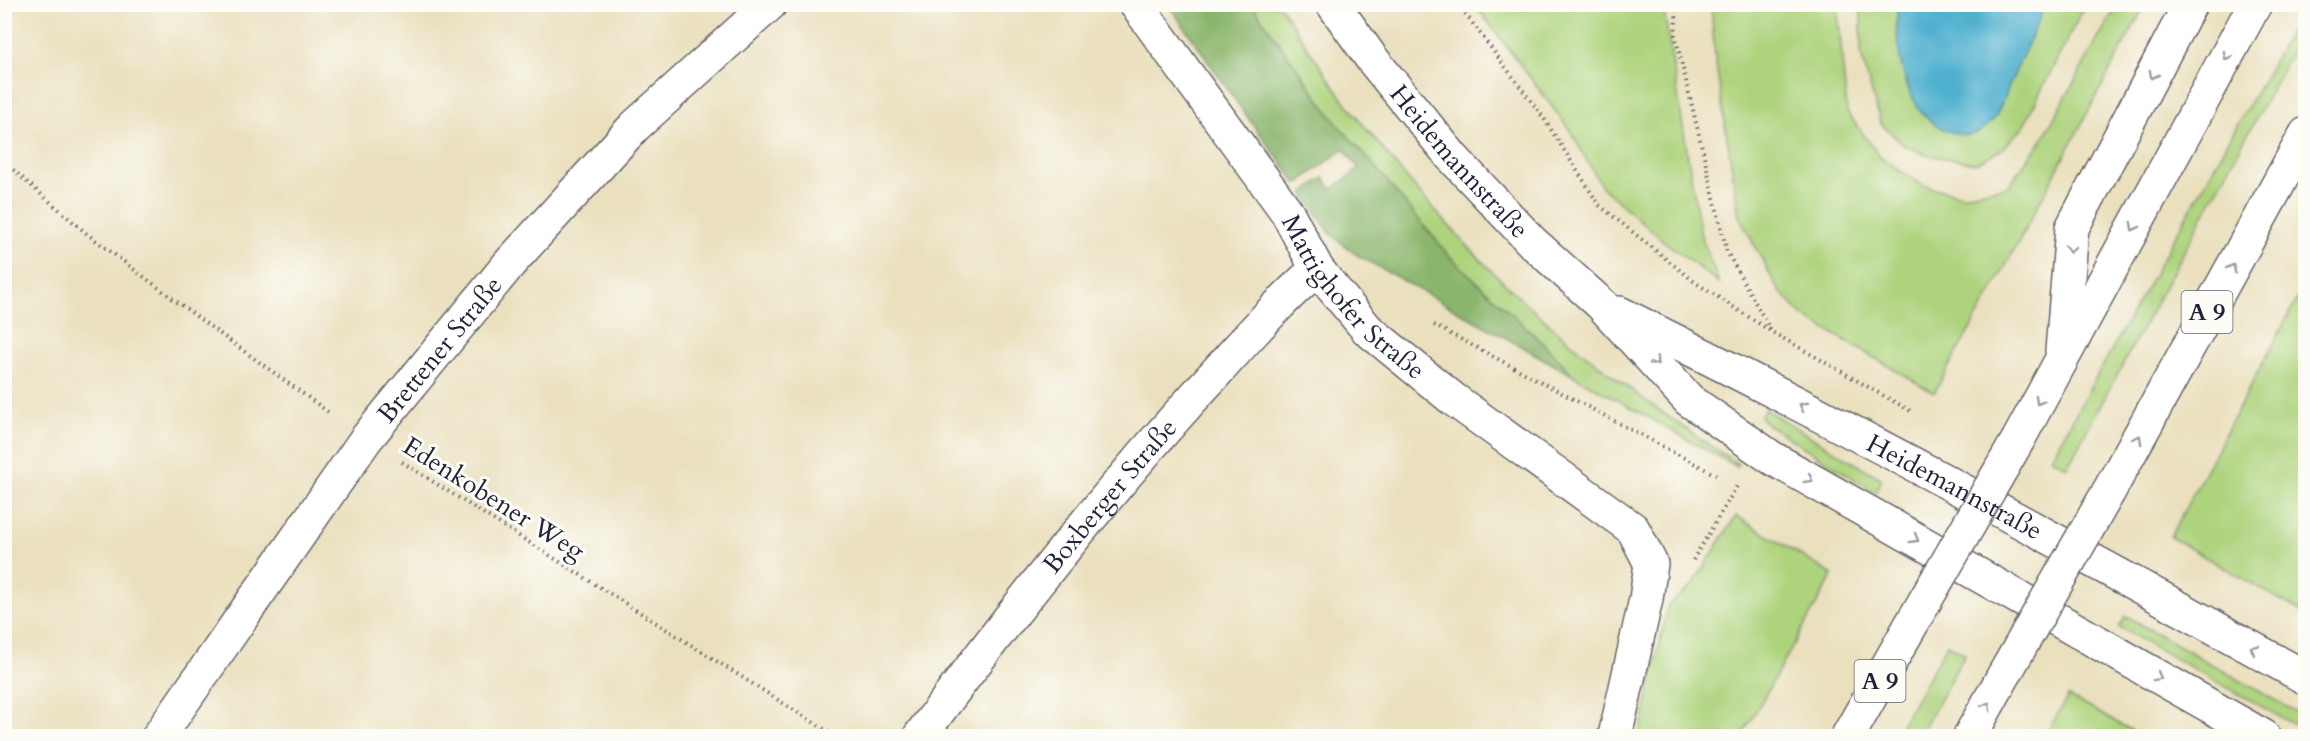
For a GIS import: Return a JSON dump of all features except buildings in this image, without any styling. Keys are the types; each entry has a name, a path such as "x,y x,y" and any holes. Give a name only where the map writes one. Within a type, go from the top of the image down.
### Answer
{"main road":[{"name":"Brettener Straße","path":"159,736 366,440 510,263 634,127 770,4"},
{"name":"Mattighofer Straße","path":"1136,4 1287,212 1317,269 1367,329 1454,399 1633,529 1651,564 1646,599 1615,736"},
{"name":"Heidemannstraße","path":"1333,4 1372,60 1452,157 1532,242 1601,304 1689,400 1772,458 2263,736"},
{"path":"2061,362 2072,228 2190,4"},
{"name":"A 9","path":"1848,736 2018,440 2255,4"},
{"name":"A 9","path":"1970,736 2306,134"},
{"name":"Boxberger Straße","path":"920,736 1069,543 1176,417 1285,298 1317,269"},
{"name":"Heidemannstraße","path":"1601,304 1773,390 2136,584 2306,678"}],"path":[{"path":"1458,4 1543,117 1599,205 1696,283 1772,332 1727,252 1675,35 1677,4"},
{"name":"Edenkobener Weg","path":"4,162 86,233 366,440 834,736"},
{"path":"1687,570 1737,486"}],"green space":[{"path":"1169,5 1252,5 1337,124 1450,257 1544,344 1574,376 1355,254 1330,233 1303,193 1324,178 1332,189 1359,169 1344,149 1297,184"},
{"path":"1252,5 1279,5 1341,96 1387,154 1424,199 1504,283 1559,333 1616,379 1676,423 1738,464 1737,467 1574,376 1544,344 1450,257 1337,124"},
{"path":"1475,5 1663,5 1701,236 1719,283 1661,239 1602,187 1569,129"},
{"path":"1711,5 1839,5 1847,112 1880,157 1922,185 1963,195 2008,186 2042,140 2117,5 2145,5 2003,271 1934,393 1803,316 1777,288 1739,216 1715,58"},
{"path":"1861,5 1898,5 1896,25 1906,86 1924,116 1995,118 2045,5 2085,5 2022,128 2000,151 1976,163 1926,155 1904,145 1881,124 1861,55"},
{"path":"2293,26 2303,32 2067,467 2051,458"},
{"path":"2305,284 2305,614 2170,537"},
{"path":"1764,409 1882,479 1876,493 1767,424 1760,417"},
{"path":"1736,516 1833,575 1742,736 1639,736 1668,606 1692,586"},
{"path":"2126,616 2305,717 2305,731 2119,627"},
{"path":"1947,644 1965,654 1919,736 1895,736"},
{"path":"2068,696 2142,736 2045,736"}],"water":[{"path":"1898,5 2045,5 1995,118 1976,134 1965,135 1951,132 1935,124 1922,112 1912,96 1900,60"}]}
